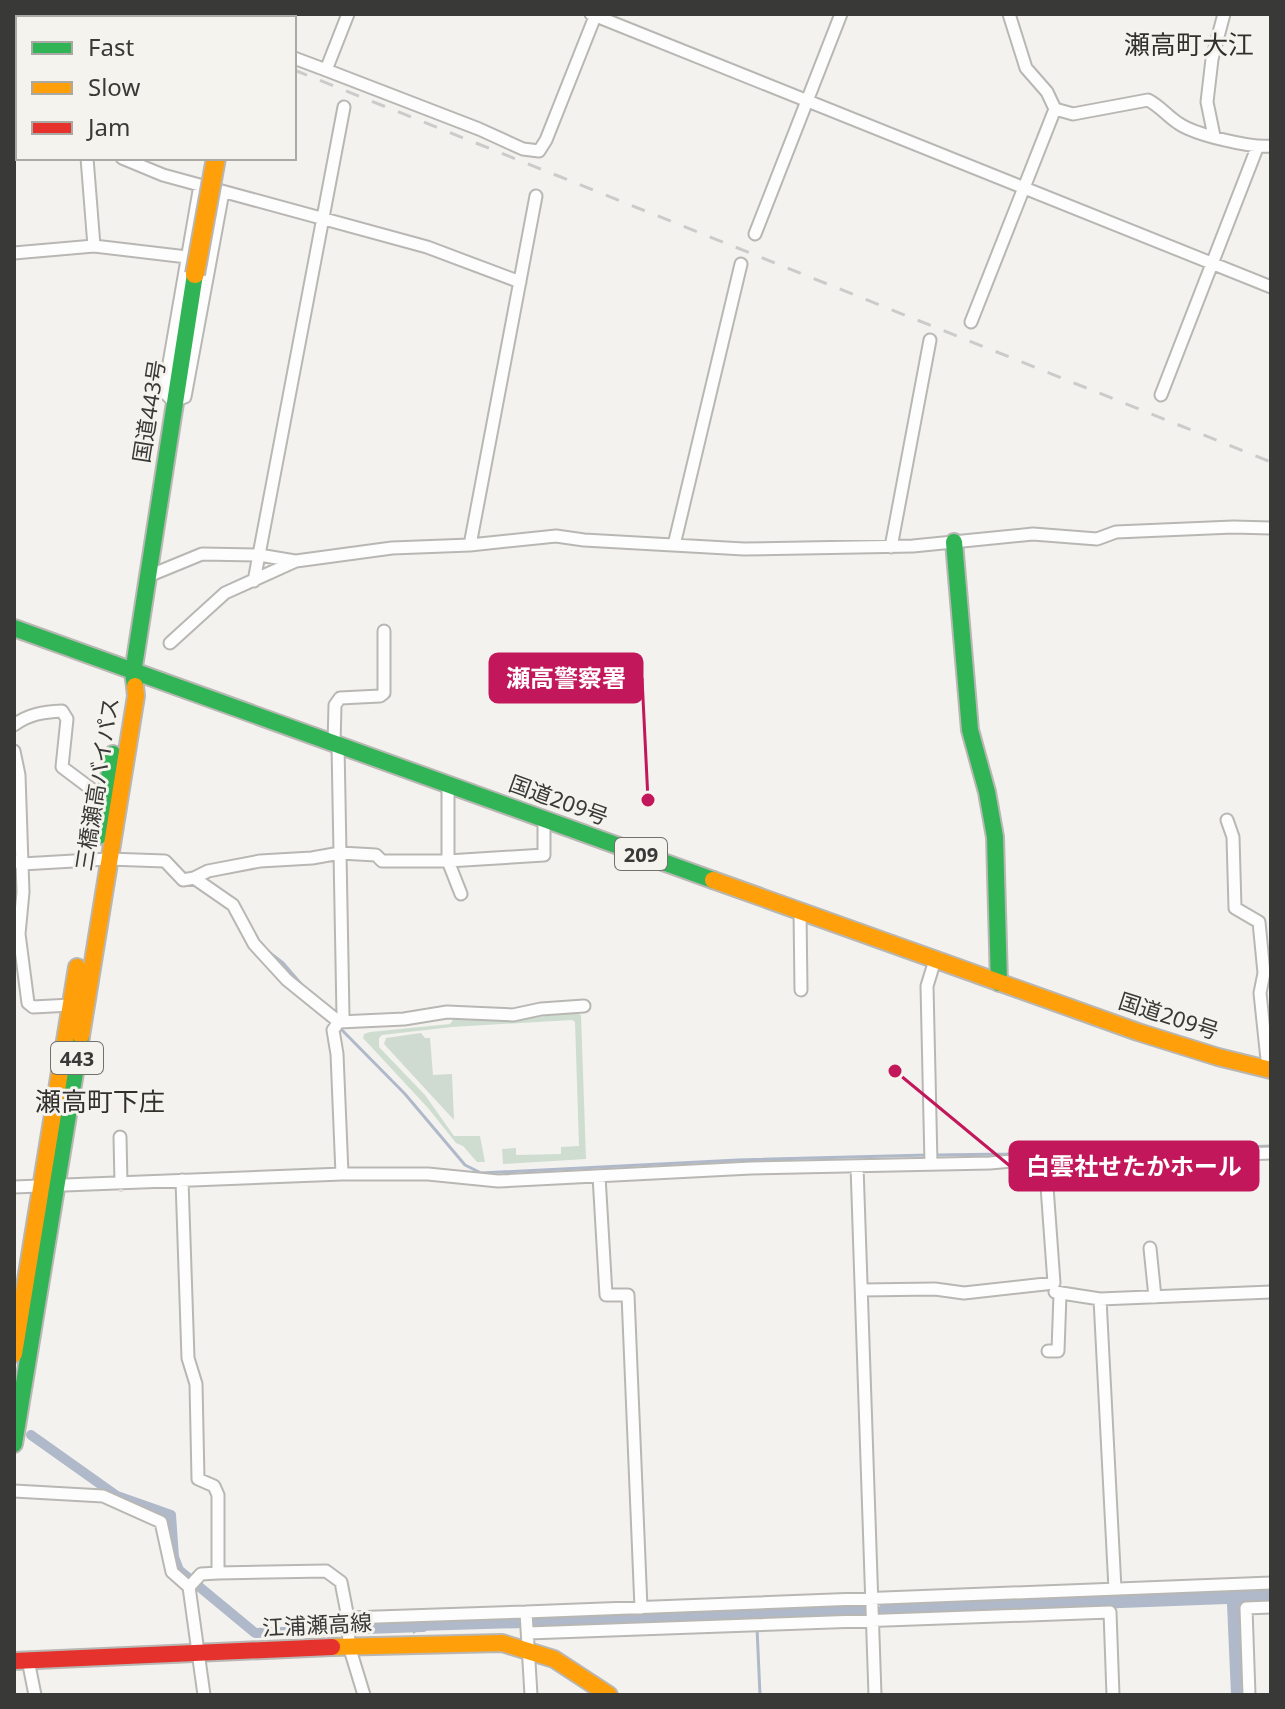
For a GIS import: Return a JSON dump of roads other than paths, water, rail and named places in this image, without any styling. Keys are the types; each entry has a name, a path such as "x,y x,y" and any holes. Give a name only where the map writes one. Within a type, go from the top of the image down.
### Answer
{"main road":[{"name":"国道443号","path":"133,673 173,401 216,160"},
{"path":"954,542 970,730 987,792 995,837 999,983"},
{"name":"国道209号","path":"14,628 1138,1032 1218,1057 1270,1069"},
{"name":"三橋瀬高バイパス","path":"14,1354 49,1187 102,860 105,794 125,690 133,673"},
{"name":"三橋瀬高バイパス","path":"14,1444 71,1005 136,696 133,673"},
{"name":"江浦瀬高線","path":"21,1661 349,1646 502,1643 528,1638 609,1695"}],"street":[{"path":"326,70 348,14"},
{"path":"755,234 841,14"},
{"path":"971,322 1055,109 1047,92 1026,68 1009,14"},
{"path":"1214,136 1207,102 1212,59 1224,14"},
{"path":"296,59 523,149 539,151 594,15 1271,287"},
{"path":"1055,109 1073,114 1148,100 1191,131 1257,148 1271,146"},
{"path":"254,581 344,107"},
{"path":"1161,395 1257,148"},
{"path":"87,160 94,246"},
{"path":"127,160 163,175 427,247 520,282"},
{"path":"200,185 164,392 173,401 185,397 223,192"},
{"path":"470,545 536,196"},
{"path":"14,253 94,246 187,257"},
{"path":"674,545 741,264"},
{"path":"891,547 930,340"},
{"path":"146,577 202,554 259,555 296,561 392,548 470,545 556,536 744,549 891,547 1033,534 1097,539 1116,532 1271,528"},
{"path":"170,643 225,593 296,561"},
{"path":"342,1174 336,1026 343,1016 335,705 340,698 380,696 384,693 384,631"},
{"path":"14,725 41,712 62,711 67,719 62,767 94,791 105,794"},
{"path":"14,751 19,775 18,862 23,892 19,934 28,1003 33,1007 71,1005"},
{"path":"448,785 448,861 461,894"},
{"path":"18,862 165,861 183,880 208,871 260,861 340,853 376,855 382,861 448,861 544,855 544,819"},
{"path":"1227,820 1233,837 1235,908 1259,922 1264,973 1260,993 1270,1069"},
{"path":"194,878 233,905 254,944 336,1026 447,1012 513,1015 541,1009 584,1006"},
{"path":"800,911 801,990"},
{"path":"931,1163 927,986 935,960"},
{"path":"120,1137 121,1184"},
{"path":"14,1187 342,1174 428,1174 498,1181 1083,1155 1133,1158 1271,1153"},
{"path":"1045,1159 1057,1289 1058,1351 1048,1351"},
{"path":"857,1166 875,1695"},
{"path":"599,1176 606,1295 628,1295 641,1608"},
{"path":"182,1180 188,1358 196,1384 198,1479 214,1486 218,1495 218,1573"},
{"path":"1150,1248 1155,1297"},
{"path":"862,1290 935,1289 964,1293 1057,1289 1100,1299 1271,1292"},
{"path":"1100,1299 1115,1589"},
{"path":"14,1491 103,1496 161,1522 172,1572 192,1583"},
{"path":"204,1695 192,1583 201,1574 326,1571 341,1582 348,1618 349,1646 364,1695"},
{"path":"348,1618 871,1602 1271,1583"},
{"path":"1249,1695 1246,1608 1271,1607"},
{"path":"528,1638 872,1619 1110,1612 1113,1695"},
{"path":"526,1614 531,1695"},
{"path":"21,1661 35,1695"}],"water":[{"path":"1271,1589 1271,1602 1241,1604 1244,1695 1231,1695 1227,1604 418,1631 413,1634 413,1621 863,1603 864,1607 880,1607 880,1602"}],"waterway":[{"path":"265,949 283,963 302,985"},
{"path":"339,1027 405,1094 465,1165 481,1173 738,1160 928,1155"},
{"path":"936,1155 1092,1148 1133,1151 1271,1146"},
{"path":"31,1435 117,1496 171,1515 174,1557 179,1570 255,1633 423,1627"},
{"path":"757,1628 760,1695"}],"railway":[{"path":"153,14 158,16"},
{"path":"296,71 1271,462"}],"place":[{"name":"瀬高警察署","path":"648,800"},
{"name":"白雲社せたかホール","path":"895,1071"}],"district":[{"name":"瀬高町大江","path":"1189,44"},
{"name":"瀬高町下庄","path":"100,1101"}]}
